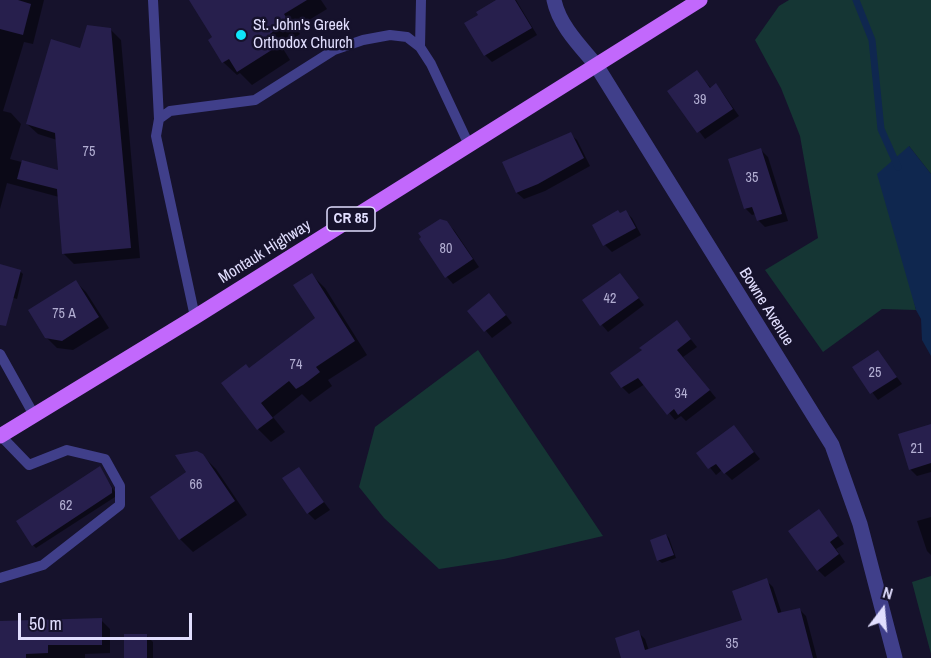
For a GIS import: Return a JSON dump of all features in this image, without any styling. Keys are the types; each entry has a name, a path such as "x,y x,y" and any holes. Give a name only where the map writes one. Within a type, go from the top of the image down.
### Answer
{"main road":[{"name":"Montauk Highway","path":"1,436 700,0"}],"street":[{"name":"Bowne Avenue","path":"554,0 571,34 596,65 832,445 860,524 895,658"}],"lane":[{"path":"153,0 159,119 156,136 195,317"},
{"path":"420,47 421,0"},
{"path":"159,119 170,111 255,100 334,50 363,40 390,35 407,37 420,47 431,64 469,145"},
{"path":"0,354 34,415"},
{"path":"0,578 43,565 120,505 120,486 105,459 67,450 29,465 1,436"}],"green space":[{"path":"789,0 931,0 931,174 909,146 911,287 916,310 882,309 823,352 765,270 818,238 800,136 781,88 755,40 779,6"},
{"path":"478,350 603,536 504,559 439,569 384,518 359,487 375,427"},
{"path":"931,576 931,654 912,582"}],"water":[{"path":"909,146 931,174 931,356 922,340 921,319 916,310 877,174"}],"building":[{"path":"0,0 18,0 31,4 23,35 0,29"},
{"name":"St. John's Greek Orthodox Church","path":"189,0 307,0 284,14 288,20 270,34 278,46 237,72 229,59 222,63 208,40 212,37"},
{"path":"496,0 515,0 532,28 484,56 464,23 478,15 476,12"},
{"path":"87,25 111,28 131,248 62,254 57,189 17,179 22,160 58,170 55,133 26,124 51,39 80,48"},
{"path":"697,70 710,88 716,83 733,109 697,133 667,91"},
{"path":"571,132 584,158 538,184 516,193 502,162"},
{"path":"761,148 782,214 757,221 752,207 744,209 728,159"},
{"path":"618,210 620,213 626,210 636,228 603,246 592,225"},
{"path":"440,219 447,221 473,259 445,278 419,239 421,237 418,233"},
{"path":"0,264 21,270 6,326 0,325"},
{"path":"312,273 355,341 316,367 320,372 303,385 296,389 289,381 261,403 273,418 257,430 221,383 246,364 249,368 315,318 293,285"},
{"path":"620,273 639,298 600,326 582,300"},
{"path":"76,280 99,317 62,341 45,338 28,310"},
{"path":"489,293 506,315 484,332 467,311"},
{"path":"677,320 691,339 677,350 710,390 678,415 674,409 667,415 638,378 621,388 610,373 642,350 639,348"},
{"path":"878,350 897,377 870,394 852,367"},
{"path":"931,424 931,463 909,470 898,434"},
{"path":"734,425 754,452 724,474 716,464 708,469 696,453"},
{"path":"197,451 203,454 235,501 179,540 150,497 186,472 175,455"},
{"path":"100,466 112,488 112,493 32,546 16,521"},
{"path":"299,467 324,502 307,514 282,478"},
{"path":"819,509 838,536 830,542 839,554 817,571 788,531"},
{"path":"666,534 674,555 657,561 650,540"},
{"path":"767,578 778,613 800,608 813,658 621,658 615,638 639,630 645,650 742,620 732,591"},
{"path":"102,618 102,645 48,645 48,653 26,654 26,658 0,658 0,621"},
{"path":"124,634 147,634 147,658 124,658"}],"waterway":[{"path":"856,0 872,40 881,129 898,167"}],"place":[{"name":"St. John's Greek Orthodox Church","path":"241,35"}]}
